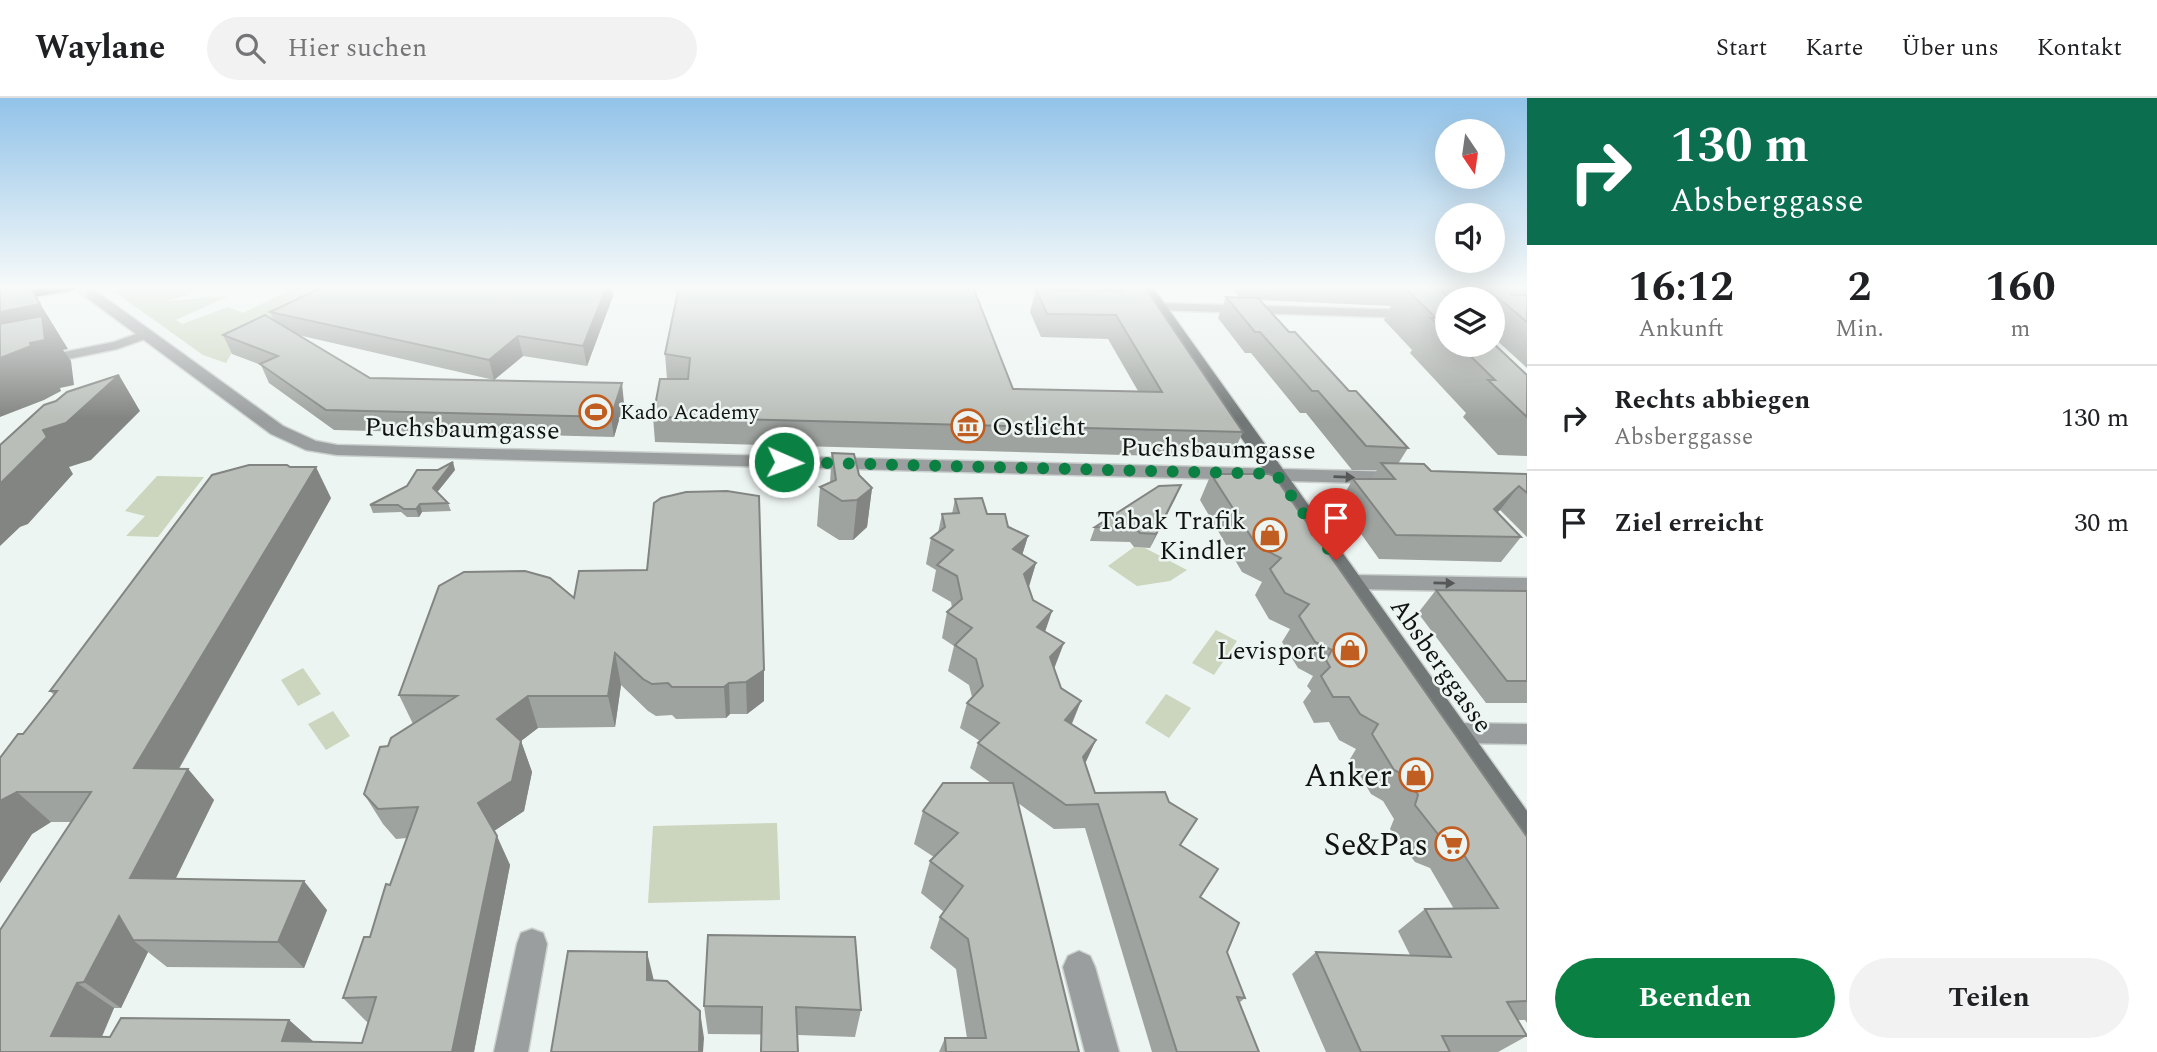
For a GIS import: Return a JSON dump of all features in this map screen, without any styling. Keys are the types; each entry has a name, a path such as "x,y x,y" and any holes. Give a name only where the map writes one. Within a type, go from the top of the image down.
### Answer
{"street":[{"name":"Puchsbaumgasse","path":"142,331 292,439 337,450 1418,479"},
{"name":"Absberggasse","path":"1175,331 1527,834"},
{"path":"1351,582 1527,585"},
{"path":"1455,733 1527,734"},
{"path":"511,1052 532,943"},
{"path":"1079,967 1102,1052"}],"lane":[{"path":"0,369 117,345 147,334"}],"green space":[{"path":"169,331 262,331 238,342 226,363 203,355"},
{"path":"157,476 204,477 158,537 126,536 145,516 125,511"},
{"path":"1134,547 1145,548 1187,570 1170,581 1137,586 1108,566"},
{"path":"1216,630 1237,641 1214,675 1192,663"},
{"path":"303,668 321,694 298,706 281,680"},
{"path":"1166,694 1191,708 1169,738 1145,723"},
{"path":"333,711 350,736 326,750 308,724"},
{"path":"777,823 780,900 648,903 653,826"}],"building":[{"path":"0,331 44,331 45,340 30,343 31,346 0,358"},
{"path":"232,331 291,331 370,378 622,383 611,417 326,410 260,364 278,356 223,335"},
{"path":"354,331 589,331 583,346 518,336 489,360"},
{"path":"670,331 990,331 1013,389 1162,392 1125,331 1174,331 1243,432 653,417 660,379 688,379 690,358 665,354"},
{"path":"1254,331 1295,332 1349,391 1356,391 1408,448 1366,446 1318,391 1312,391 1260,332"},
{"path":"1505,354 1527,375 1527,417 1488,380 1495,380 1471,357 1505,357"},
{"path":"119,375 66,423 43,430 47,437 0,484 0,445 44,405 56,401 67,392"},
{"path":"832,453 854,454 859,475 872,488 857,500 842,501 820,487 836,480"},
{"path":"453,462 433,488 448,503 420,504 416,509 404,509 398,505 370,505 407,486 417,470 438,470"},
{"path":"1381,463 1424,464 1431,471 1527,474 1527,493 1519,486 1494,509 1521,537 1396,535 1353,479 1395,479"},
{"path":"249,465 316,467 134,768 188,769 130,878 304,881 278,942 133,940 119,916 84,982 77,983 51,1036 110,1037 121,1018 289,1020 282,1041 362,1043 376,997 343,998 364,937 370,937 386,884 390,885 418,807 378,809 364,794 380,747 388,746 391,738 457,696 399,695 439,586 464,572 525,571 550,578 574,598 579,571 647,570 654,503 661,498 686,492 727,491 759,496 764,670 746,682 729,683 724,687 672,687 668,683 652,684 643,679 615,653 608,696 528,696 497,719 521,741 512,781 478,803 497,836 452,1052 0,1052 0,930 91,792 17,792 0,801 0,758 57,691 50,691 212,475"},
{"path":"1211,474 1269,474 1275,477 1527,837 1527,1001 1507,1002 1527,1036 1442,1036 1450,1052 1361,1052 1316,952 1451,957 1425,909 1498,908 1457,844 1441,838 1415,805 1418,795 1406,776 1394,770 1372,734 1378,724 1360,714 1349,697 1333,697 1321,676 1330,667 1326,660 1332,650 1315,642 1299,616 1309,604 1285,593 1270,569 1281,558 1257,546"},
{"path":"1181,485 1156,534 1140,533 1135,528 1095,527 1159,486"},
{"path":"982,498 987,514 1005,514 1008,527 1028,536 1013,549 1036,563 1024,574 1033,600 1052,611 1037,627 1064,643 1050,657 1061,688 1081,701 1065,720 1096,740 1083,757 1095,793 1165,792 1169,802 1197,819 1180,845 1218,869 1200,897 1239,923 1227,952 1245,998 1237,997 1259,1052 1177,1052 1098,804 1066,805 978,743 999,723 967,703 983,686 976,659 955,645 972,628 947,612 962,599 957,576 937,565 953,550 931,538 945,527 942,514 959,513 955,499"},
{"path":"1436,590 1527,591 1527,681 1507,681"},
{"path":"943,783 1013,783 1079,1052 946,1052 945,1038 986,1038 968,939 940,917 963,886 930,861 958,833 923,811"},
{"path":"708,935 855,937 861,1010 796,1007 798,1052 761,1052 762,1007 704,1006"},
{"path":"568,951 647,952 647,980 667,981 700,1011 699,1052 551,1052"}],"place":[{"name":"Kado Academy","path":"596,412"},
{"name":"Ostlicht","path":"968,426"},
{"name":"Tabak Trafik Kindler","path":"1270,535"},
{"name":"Levisport","path":"1350,650"},
{"name":"Anker","path":"1416,775"},
{"name":"Se&Pas","path":"1452,844"}],"route":[{"path":"784,462 1172,474 1276,474 1336,560"}]}
